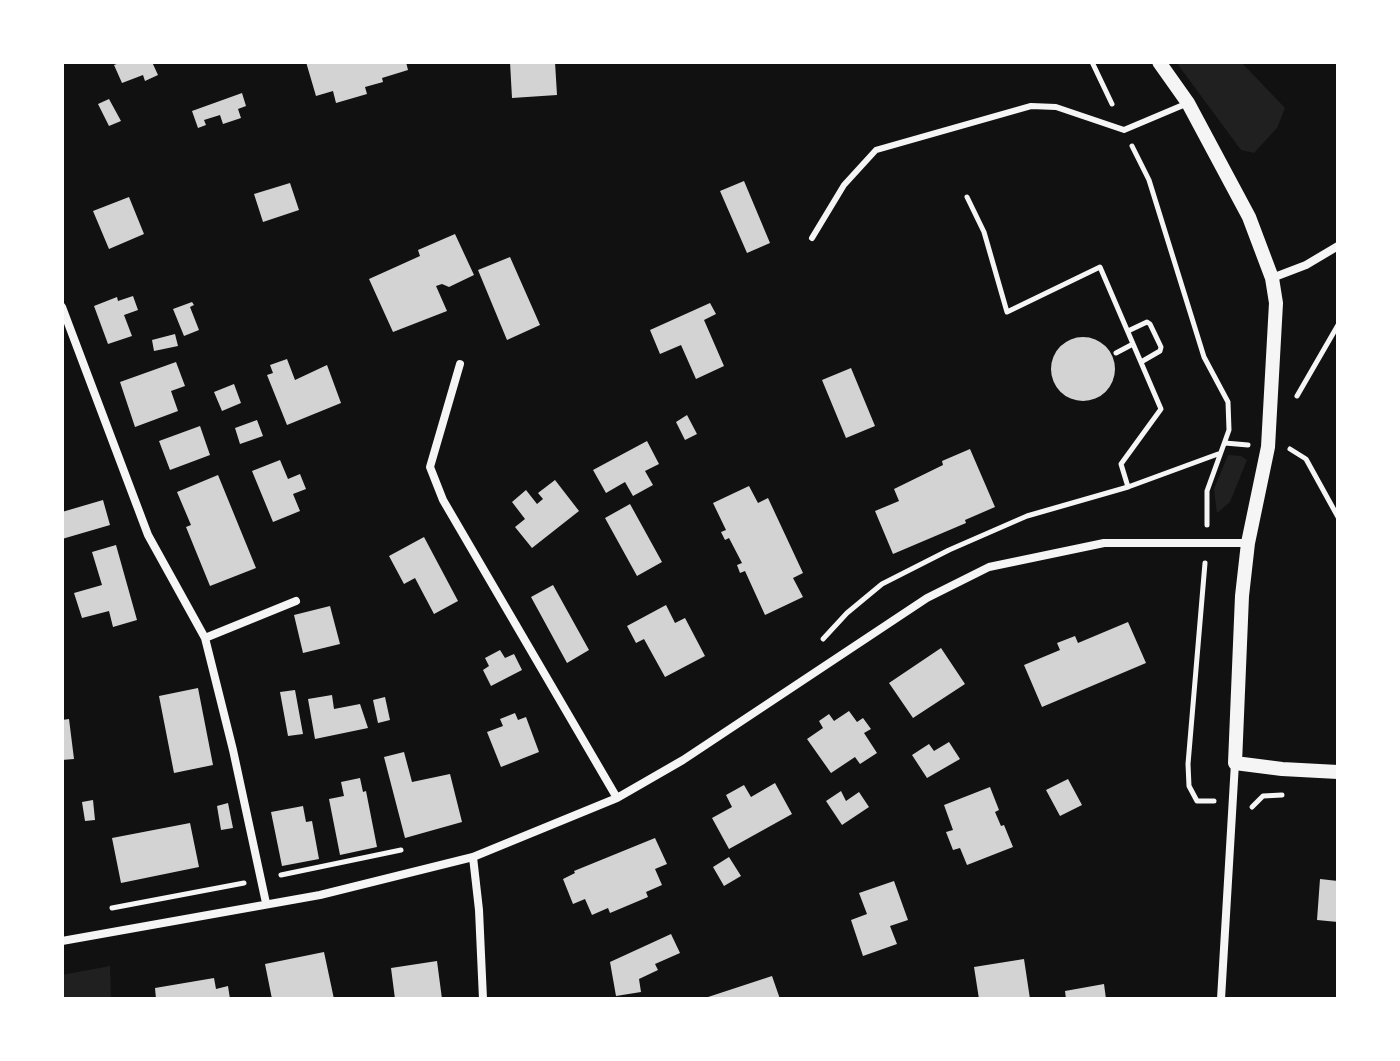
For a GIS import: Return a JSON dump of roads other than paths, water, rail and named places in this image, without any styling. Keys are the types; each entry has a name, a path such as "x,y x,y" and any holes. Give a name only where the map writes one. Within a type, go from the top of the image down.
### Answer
{"street":[{"path":"1159,62 1188,103 1249,217 1272,278 1276,303 1268,447 1248,543 1242,596 1221,999"},
{"path":"1272,278 1306,265 1338,246"},
{"path":"62,307 148,535 205,638 266,903"},
{"path":"460,364 430,467 443,500 617,798"},
{"path":"62,941 320,895 473,857 617,798 683,760 927,598 989,567 1104,543 1248,543"},
{"path":"205,638 296,601"},
{"path":"1235,763 1338,772"},
{"path":"473,857 483,999"}],"lane":[{"path":"812,238 844,185 876,150 1031,106 1056,107 1124,130 1188,103"}]}
